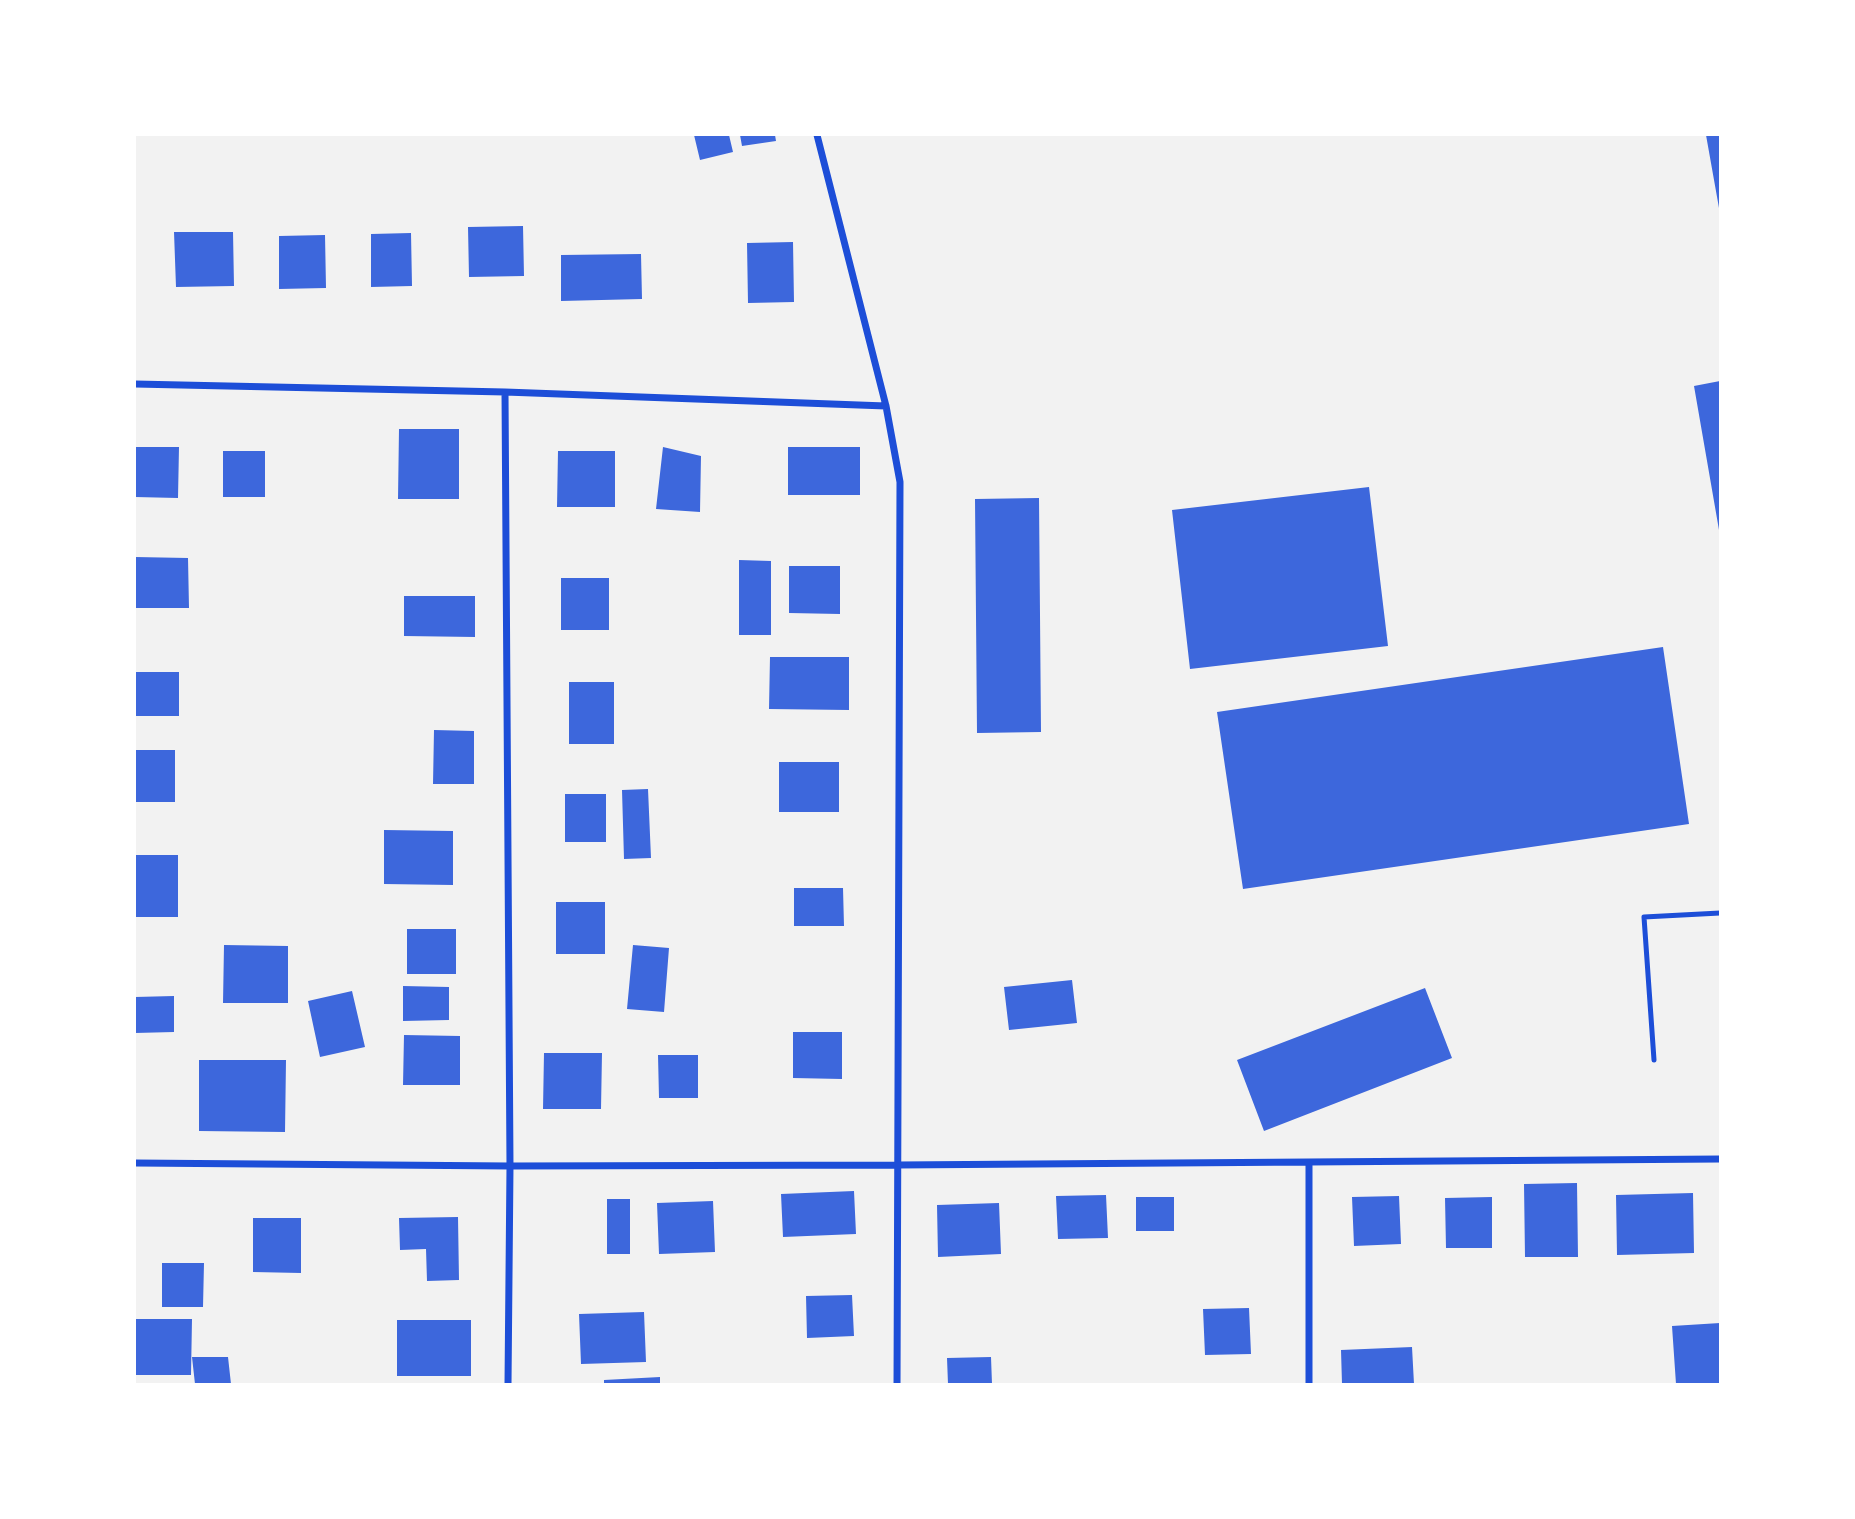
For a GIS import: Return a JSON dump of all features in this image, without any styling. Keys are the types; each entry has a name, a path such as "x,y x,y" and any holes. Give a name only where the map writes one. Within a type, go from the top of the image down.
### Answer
{"street":[{"path":"817,135 886,406 900,482 897,1384"},
{"path":"135,384 505,392 886,406"},
{"path":"505,392 510,1166 508,1384"},
{"path":"135,1163 898,1165 1720,1158"},
{"path":"1309,1162 1309,1384"}],"lane":[{"path":"1654,1060 1644,917 1720,913"}],"building":[{"path":"694,135 729,135 733,152 700,160"},
{"path":"740,135 775,135 776,141 742,146"},
{"path":"1706,135 1720,135 1720,208 1719,208"},
{"path":"523,226 524,276 469,277 468,227"},
{"path":"174,232 233,232 234,286 176,287"},
{"path":"411,233 412,286 371,287 371,234"},
{"path":"325,235 326,288 279,289 279,236"},
{"path":"793,242 794,302 748,303 747,243"},
{"path":"641,254 642,299 561,301 561,255"},
{"path":"1720,381 1720,529 1719,530 1694,386"},
{"path":"399,429 459,429 459,499 398,499"},
{"path":"135,447 179,447 178,498 135,497"},
{"path":"663,447 701,456 700,512 656,509"},
{"path":"788,447 860,447 860,495 788,495"},
{"path":"223,451 265,451 265,497 223,497"},
{"path":"558,451 615,451 615,507 557,507"},
{"path":"1369,487 1388,646 1190,669 1172,510"},
{"path":"1039,498 1041,732 977,733 975,499"},
{"path":"135,557 188,558 189,608 135,608"},
{"path":"739,560 771,561 771,635 739,635"},
{"path":"789,566 840,566 840,614 789,613"},
{"path":"561,578 609,578 609,630 561,630"},
{"path":"404,596 475,596 475,637 404,636"},
{"path":"1663,647 1689,824 1243,889 1217,712"},
{"path":"770,657 849,657 849,710 769,709"},
{"path":"135,672 179,672 179,716 135,716"},
{"path":"569,682 614,682 614,744 569,744"},
{"path":"434,730 474,731 474,784 433,784"},
{"path":"135,750 175,750 175,802 135,802"},
{"path":"779,762 839,762 839,812 779,812"},
{"path":"648,789 651,858 624,859 622,790"},
{"path":"565,794 606,794 606,842 565,842"},
{"path":"384,830 453,831 453,885 384,884"},
{"path":"135,855 178,855 178,917 135,917"},
{"path":"794,888 843,888 844,926 794,926"},
{"path":"556,902 605,902 605,954 556,954"},
{"path":"407,929 456,929 456,974 407,974"},
{"path":"224,945 288,946 288,1003 223,1003"},
{"path":"633,945 669,948 664,1012 627,1009"},
{"path":"1072,980 1077,1023 1009,1030 1004,987"},
{"path":"403,986 449,987 449,1020 403,1021"},
{"path":"1425,988 1452,1058 1264,1131 1237,1060"},
{"path":"352,991 365,1047 320,1057 308,1001"},
{"path":"174,996 174,1032 135,1033 135,997"},
{"path":"793,1032 842,1032 842,1079 793,1078"},
{"path":"404,1035 460,1036 460,1085 403,1085"},
{"path":"544,1053 602,1053 601,1109 543,1109"},
{"path":"658,1055 698,1055 698,1098 659,1098"},
{"path":"199,1060 286,1060 285,1132 199,1131"},
{"path":"1577,1183 1578,1257 1525,1257 1524,1184"},
{"path":"854,1191 856,1234 783,1237 781,1194"},
{"path":"1693,1193 1694,1253 1617,1255 1616,1195"},
{"path":"1106,1195 1108,1238 1058,1239 1056,1196"},
{"path":"1399,1196 1401,1244 1354,1246 1352,1197"},
{"path":"1136,1197 1174,1197 1174,1231 1136,1231"},
{"path":"1492,1197 1492,1248 1446,1248 1445,1198"},
{"path":"607,1199 630,1199 630,1254 607,1254"},
{"path":"713,1201 715,1252 659,1254 657,1203"},
{"path":"999,1203 1001,1254 938,1257 937,1205"},
{"path":"458,1217 459,1280 427,1281 426,1249 400,1250 399,1218"},
{"path":"253,1218 301,1218 301,1273 253,1272"},
{"path":"162,1263 204,1263 203,1307 162,1307"},
{"path":"852,1295 854,1336 807,1338 806,1296"},
{"path":"1249,1308 1251,1354 1205,1355 1203,1309"},
{"path":"644,1312 646,1362 581,1364 579,1314"},
{"path":"135,1319 192,1319 191,1375 135,1375"},
{"path":"397,1320 471,1320 471,1376 397,1376"},
{"path":"1720,1323 1720,1384 1676,1384 1672,1326"},
{"path":"1412,1347 1414,1384 1342,1384 1341,1350"},
{"path":"192,1357 228,1357 231,1384 195,1384"},
{"path":"991,1357 992,1384 948,1384 947,1358"},
{"path":"660,1377 660,1384 604,1384 604,1380"}]}
